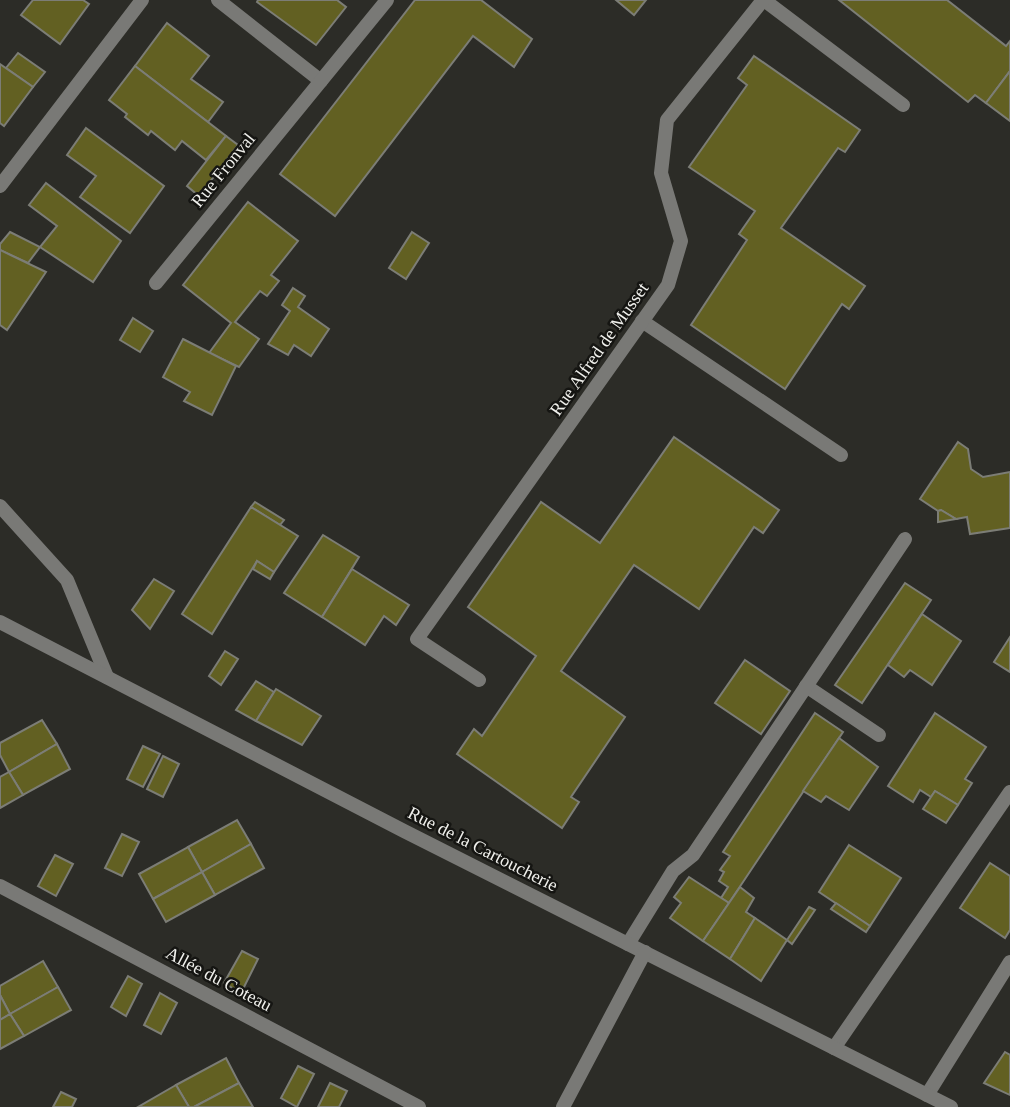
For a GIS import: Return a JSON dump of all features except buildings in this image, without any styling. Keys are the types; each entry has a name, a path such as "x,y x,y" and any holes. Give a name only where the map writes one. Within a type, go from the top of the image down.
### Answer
{"street":[{"path":"0,186 142,0"},
{"path":"218,0 321,80"},
{"name":"Rue Fronval","path":"156,283 387,0"},
{"path":"764,0 904,106"},
{"name":"Rue Alfred de Musset","path":"479,680 417,639 668,285 681,241 661,173 667,120 764,0"},
{"path":"642,321 841,455"},
{"path":"0,506 67,580 107,677"},
{"path":"628,944 673,871 693,855 905,539"},
{"name":"Rue de la Cartoucherie","path":"0,622 951,1107"},
{"path":"806,687 879,735"},
{"path":"834,1048 1010,792"},
{"name":"Allée du Coteau","path":"0,886 419,1107"},
{"path":"563,1107 645,952"},
{"path":"927,1095 1010,962"}]}
